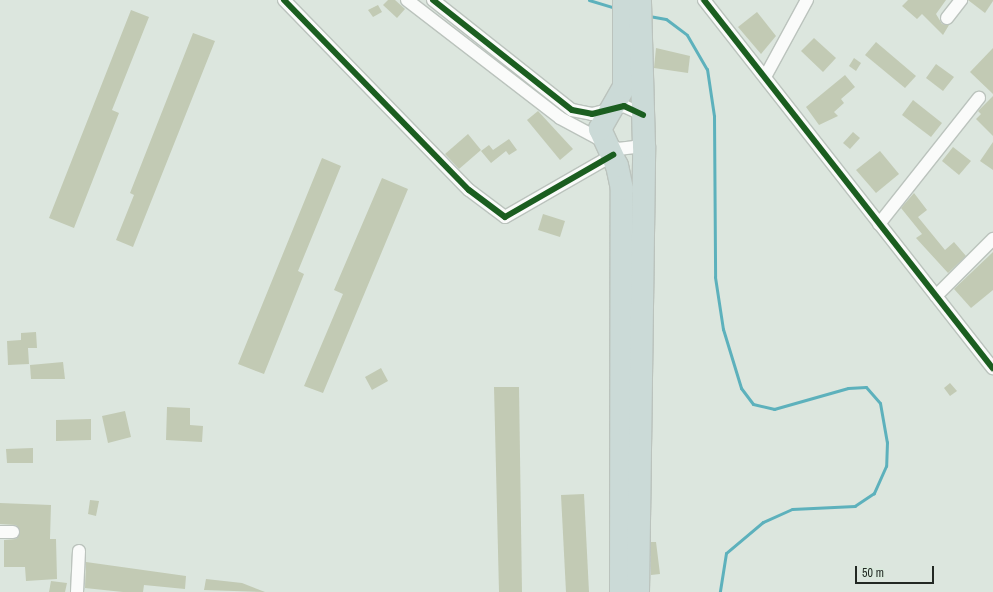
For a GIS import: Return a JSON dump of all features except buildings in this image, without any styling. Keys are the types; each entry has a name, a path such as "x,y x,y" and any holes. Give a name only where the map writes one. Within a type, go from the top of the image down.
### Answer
{"highway":[{"path":"620,592 622,189 610,150 600,129 610,108 622,95 624,87 624,0"},
{"path":"638,592 644,139 639,27 640,0"}],"street":[{"path":"284,0 469,190 505,216 610,150 624,150 644,139"},
{"path":"407,0 560,118 610,150"},
{"path":"433,0 566,106 585,114 610,108 631,108 643,115"},
{"path":"704,0 879,224 992,364"},
{"path":"765,77 807,0"},
{"path":"947,18 961,0"},
{"path":"879,224 979,98"},
{"path":"936,296 993,239"},
{"path":"0,532 13,532"},
{"path":"76,592 79,551"}],"waterway":[{"path":"589,0 616,8"},
{"path":"649,16 666,19 687,35 707,69 714,116 715,277 723,329 741,388 753,404 774,409 848,388 866,387 880,403 887,442 886,466 874,493 855,506 792,509 763,522 726,553 720,592"}],"cycle path":[{"path":"284,0 469,190 505,217 613,155"},
{"path":"433,0 572,110 592,114 624,106 643,115"},
{"path":"704,0 993,368"}]}
